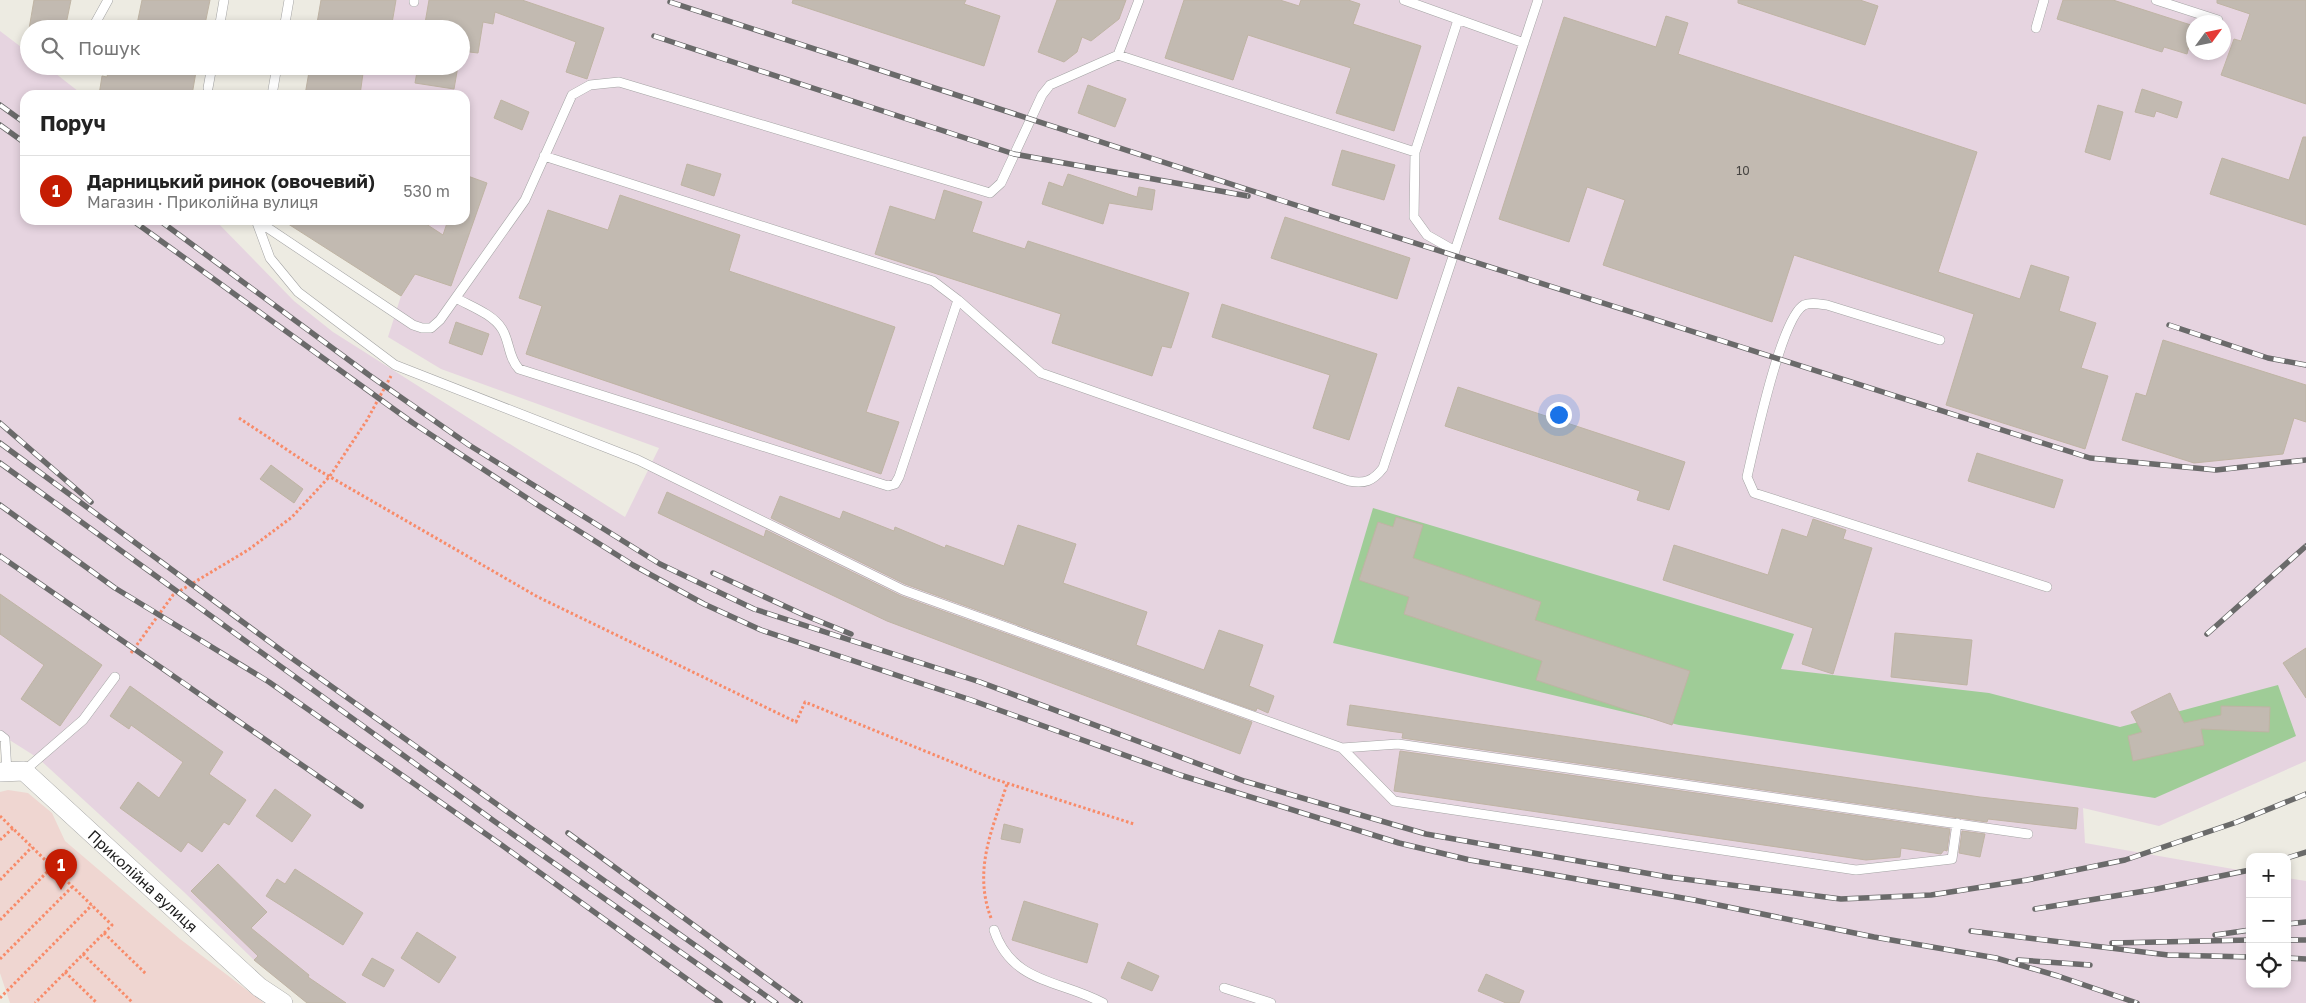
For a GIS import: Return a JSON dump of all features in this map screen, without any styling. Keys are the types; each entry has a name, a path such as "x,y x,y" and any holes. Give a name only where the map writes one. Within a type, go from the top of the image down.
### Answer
{"street":[{"name":"Приколійна вулиця","path":"10,771 259,987 283,1003"}],"lane":[{"path":"97,20 108,0"},
{"path":"221,20 224,0"},
{"path":"286,20 289,0"},
{"path":"1118,55 1138,0"},
{"path":"1404,0 1524,43"},
{"path":"544,156 934,281 1041,373 1349,481 1361,483 1375,478 1383,468 1538,0"},
{"path":"2036,28 2044,0"},
{"path":"2156,0 2202,15"},
{"path":"1455,251 1427,235 1414,217 1415,152 1458,20"},
{"path":"264,225 422,328 431,328 456,298 525,200 572,95 590,85 619,82 990,193 1001,183 1036,104 1050,85 1118,55 1415,152"},
{"path":"208,88 210,75"},
{"path":"273,90 275,75"},
{"path":"258,225 270,258 298,292 395,365 638,460 903,590 1342,748 1398,744 2028,834"},
{"path":"456,298 496,322 504,334 513,362 519,369 888,486 895,484 899,477 958,300"},
{"path":"1940,340 1827,305 1812,303 1802,306 1793,319 1777,358 1747,477 1754,493 2047,586"},
{"path":"0,735 4,739 10,771 83,720 115,677"},
{"path":"1342,748 1394,801 1856,870 1952,859 1957,824"},
{"path":"994,930 999,945 1008,958 1030,973 1055,986 1080,992 1103,1003"},
{"path":"1224,988 1271,1003"}],"path":[{"path":"131,653 173,595 248,550 272,532 292,516 330,476 373,410 395,365"},
{"path":"239,418 282,449 538,598 574,613 796,722 805,702 1007,784 1134,824"},
{"path":"994,930 985,903 985,849 1007,784"},
{"path":"0,816 112,925 35,1003"},
{"path":"0,840 12,828"},
{"path":"0,880 32,847"},
{"path":"0,920 52,867"},
{"path":"0,959 72,886"},
{"path":"0,998 92,905"},
{"path":"104,933 146,974"},
{"path":"84,954 133,1003"},
{"path":"65,972 97,1003"}],"shaded area":[{"path":"321,0 2306,0 2306,761 2159,826 2083,808 2085,843 2246,871 2246,988 2291,988 2291,879 2306,881 2306,1003 307,1003 254,960 184,892 38,758 0,734 0,31 20,46 20,75 57,75 77,90 20,90 20,225 220,225 294,301 333,332 625,517 659,448 441,369 388,337 401,296 293,225 470,225 470,90 306,90 308,75 470,75 470,20 318,20"},
{"path":"8,790 28,793 52,813 65,841 180,939 264,1003 10,1003 0,973 0,792"}],"green space":[{"path":"1373,508 1794,634 1781,669 1989,693 2120,727 2278,685 2296,736 2155,798 1679,725 1333,643"}],"building":[{"path":"34,0 71,0 67,20 31,20"},
{"path":"142,0 210,0 206,20 138,20"},
{"path":"321,0 396,0 393,20 318,20"},
{"path":"429,0 522,0 604,28 587,79 566,72 576,42 495,12 493,24 483,22 478,53 470,52 470,20 426,20"},
{"path":"793,0 966,0 964,4 1000,16 984,66 792,3"},
{"path":"1057,0 1126,0 1119,19 1091,41 1082,37 1077,52 1064,62 1038,52"},
{"path":"1184,0 1280,0 1299,6 1301,0 1348,0 1360,4 1353,24 1421,46 1394,131 1336,113 1351,68 1248,35 1233,80 1165,58"},
{"path":"1738,0 1860,0 1878,6 1865,45 1738,3"},
{"path":"2063,0 2113,0 2186,23 2186,54 2164,47 2162,52 2057,19"},
{"path":"2217,0 2306,0 2306,104 2221,75 2226,60 2231,60 2231,47 2234,39 2241,41 2250,14 2217,3"},
{"path":"1666,16 1688,23 1678,54 1977,152 1938,272 2020,299 2031,265 2069,277 2059,311 2096,323 2081,368 2108,376 2085,449 1946,405 1974,314 1794,255 1772,322 1603,265 1625,200 1587,187 1569,242 1499,219 1564,17 1656,47"},
{"path":"107,75 195,75 193,90 100,90 102,76 107,77"},
{"path":"308,75 363,75 361,90 306,90"},
{"path":"416,75 456,75 454,89 415,83"},
{"path":"1088,85 1126,99 1115,127 1078,113"},
{"path":"2142,89 2182,102 2177,118 2156,111 2154,117 2135,112"},
{"path":"501,100 529,112 522,130 494,118"},
{"path":"2098,105 2123,112 2110,160 2085,152"},
{"path":"2303,137 2306,137 2306,225 2210,194 2222,158 2289,180"},
{"path":"1342,150 1395,165 1384,200 1332,185"},
{"path":"687,164 721,174 714,196 681,185"},
{"path":"1068,174 1137,197 1139,187 1155,190 1152,210 1109,203 1103,224 1042,204 1049,182 1063,187"},
{"path":"470,177 487,183 451,286 415,274 401,296 290,225 428,225 443,235 446,225 470,225"},
{"path":"944,190 982,202 972,232 1025,249 1028,241 1189,293 1171,348 1162,346 1152,376 1052,343 1061,314 875,254 890,206 935,220"},
{"path":"620,195 740,235 729,271 895,327 866,412 899,422 881,474 526,354 542,306 519,298 548,210 608,230"},
{"path":"1285,217 1410,258 1397,299 1271,258"},
{"path":"1222,304 1377,354 1349,440 1313,428 1330,375 1212,337"},
{"path":"456,322 489,334 482,355 449,343"},
{"path":"2163,340 2306,385 2306,422 2294,418 2283,454 2194,463 2122,440 2136,393 2146,396"},
{"path":"1458,387 1685,462 1669,510 1637,500 1640,491 1445,426"},
{"path":"1977,453 2063,480 2054,508 1968,481"},
{"path":"271,465 303,489 294,503 260,479"},
{"path":"667,492 764,537 766,530 901,596 1252,722 1240,754 887,621 658,513"},
{"path":"780,496 840,519 843,511 894,531 895,527 945,548 946,545 1004,566 1018,525 1076,544 1063,583 1147,612 1136,645 1204,670 1219,630 1263,645 1249,686 1274,696 1268,713 1257,708 1256,711 905,584 771,518"},
{"path":"1396,517 1423,525 1413,558 1541,602 1535,620 1690,671 1672,725 1536,680 1542,661 1404,614 1409,597 1359,580 1378,522 1393,527"},
{"path":"1813,519 1846,530 1843,539 1872,548 1833,674 1802,664 1813,628 1663,580 1674,545 1768,575 1782,529 1807,537"},
{"path":"0,594 102,665 60,726 21,699 44,665 0,634"},
{"path":"1895,633 1972,640 1967,685 1891,677"},
{"path":"2306,648 2306,698 2283,663"},
{"path":"130,686 223,752 209,774 246,800 229,825 224,822 202,852 188,842 181,852 120,808 138,782 159,798 183,762 131,725 129,729 110,716"},
{"path":"2170,693 2184,723 2221,715 2221,706 2270,707 2269,732 2201,729 2204,745 2133,761 2128,736 2142,732 2131,712"},
{"path":"1350,705 1980,797 2078,808 2076,829 1988,819 1987,822 1402,738 1403,733 1347,725"},
{"path":"1400,751 1950,829 1947,851 1944,850 1941,854 1901,848 1900,857 1866,860 1394,791"},
{"path":"275,789 311,815 292,842 256,816"},
{"path":"1004,824 1023,829 1020,843 1001,839"},
{"path":"1962,831 1985,834 1980,857 1959,853"},
{"path":"218,864 267,912 251,928 309,975 308,977 346,1003 307,1003 254,960 258,956 191,891"},
{"path":"295,869 363,913 343,945 266,896 277,879 285,884"},
{"path":"1024,901 1098,924 1087,963 1012,940"},
{"path":"417,932 456,957 439,983 401,958"},
{"path":"372,958 394,970 384,987 362,975"},
{"path":"1128,962 1159,976 1152,991 1121,978"},
{"path":"1486,974 1524,991 1519,1003 1506,1003 1478,991"}],"railway":[{"path":"670,2 1286,202 2090,458 2216,470 2306,460"},
{"path":"654,36 1014,154 1248,196"},
{"path":"0,105 20,119"},
{"path":"0,125 20,139"},
{"path":"139,225 413,423 536,504 633,565 704,604 761,630 971,700 1180,775 1399,843 1470,860 1694,900 1874,937 1996,958 2058,976 2137,1003"},
{"path":"166,225 369,375 469,445 660,564 754,609 980,682 1244,781 1426,834 1668,877 1841,899 1931,895 2027,880 2125,860 2237,822 2306,794"},
{"path":"2169,325 2268,358 2306,365"},
{"path":"0,423 91,502"},
{"path":"0,443 293,659 776,1003"},
{"path":"0,463 494,821 753,1003"},
{"path":"0,505 115,588 269,682 503,846 720,1003"},
{"path":"2207,634 2306,546"},
{"path":"0,556 361,806"},
{"path":"713,573 804,615 851,634"},
{"path":"568,833 800,1003"},
{"path":"2291,857 2306,852"},
{"path":"2035,909 2157,889 2246,871"},
{"path":"2291,924 2306,922"},
{"path":"1971,931 2168,955 2246,957"},
{"path":"2215,935 2246,931"},
{"path":"2112,943 2246,940"},
{"path":"2291,940 2306,940"},
{"path":"2291,958 2306,959"},
{"path":"2018,960 2090,965"}],"place":[{"name":"Дарницький ринок (овочевий)","path":"61,890"}]}
